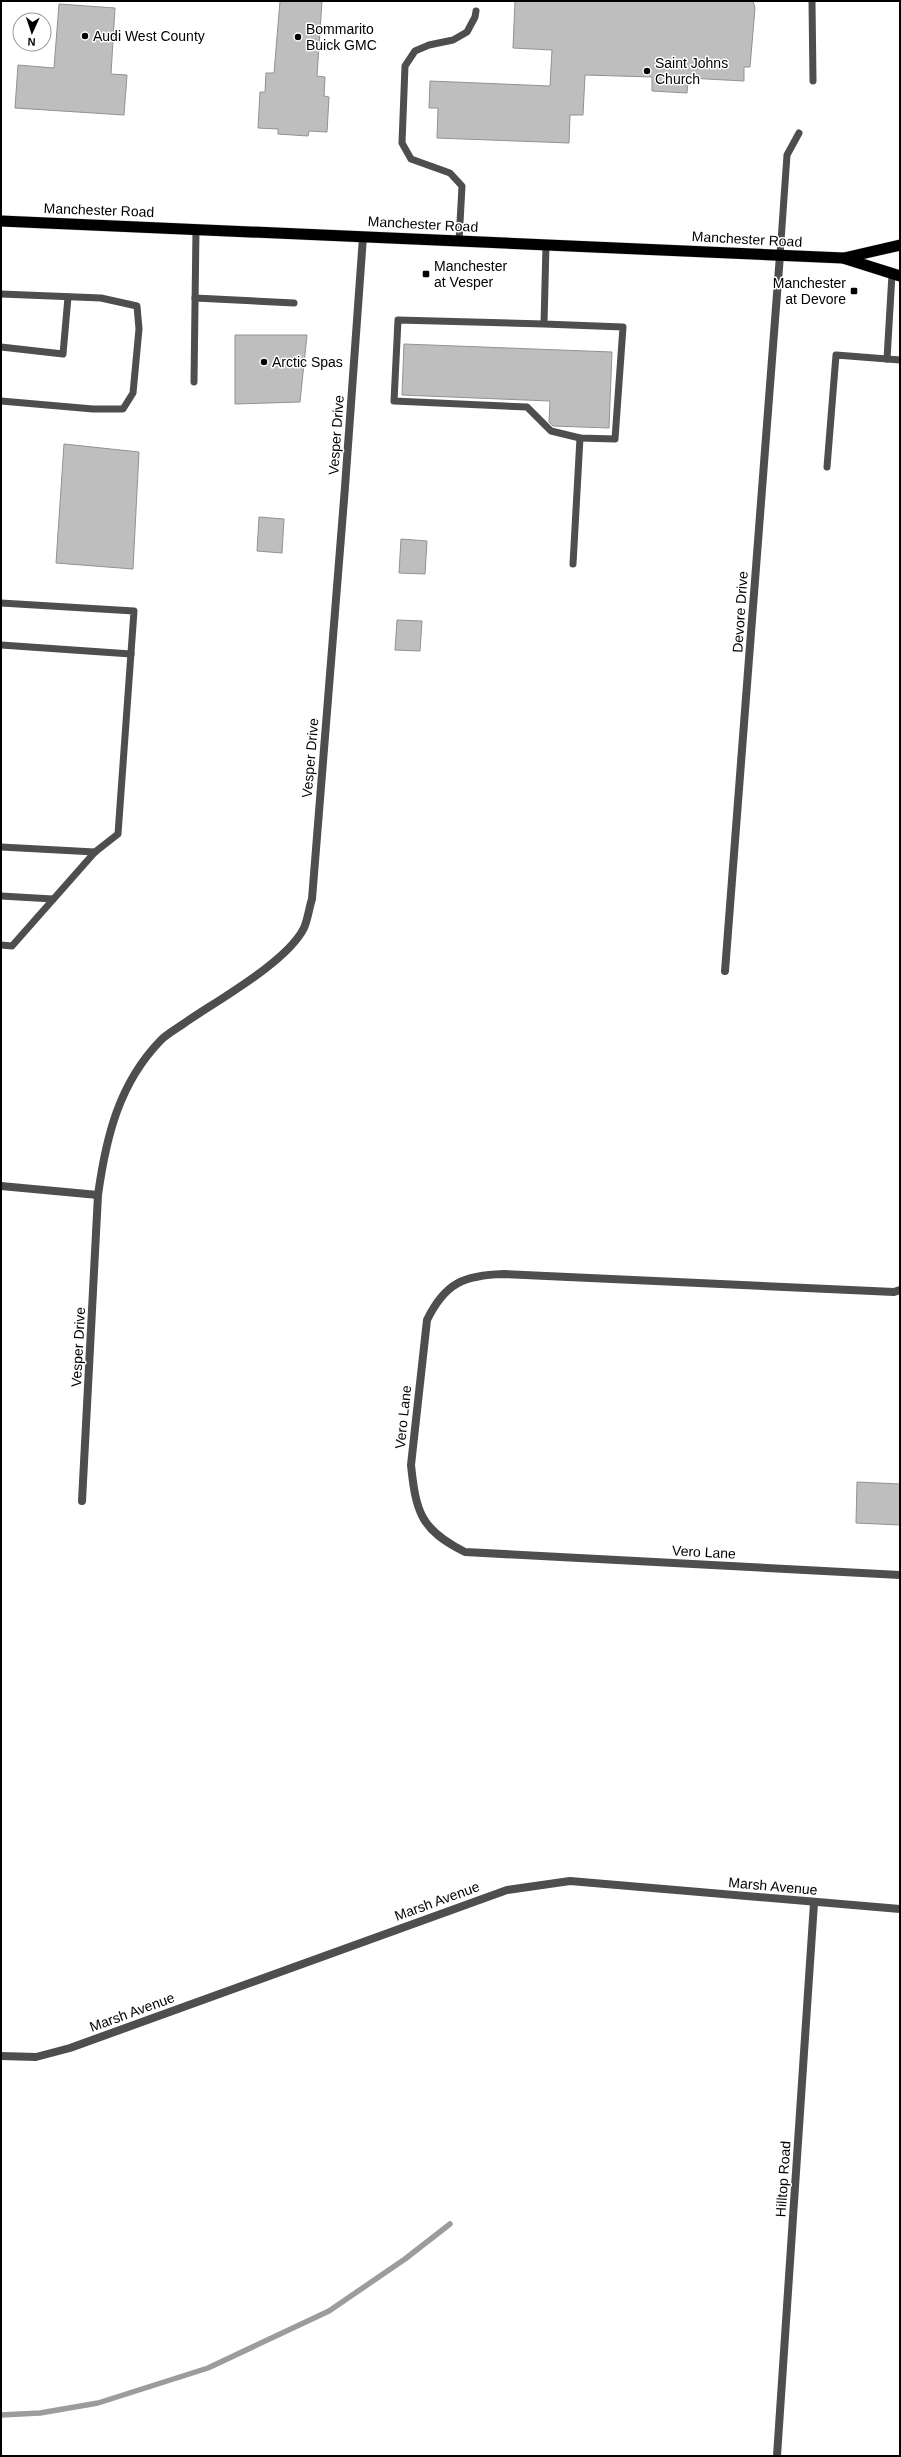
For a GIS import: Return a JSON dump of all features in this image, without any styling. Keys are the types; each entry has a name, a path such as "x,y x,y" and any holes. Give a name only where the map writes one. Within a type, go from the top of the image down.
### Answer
{"highway":[{"name":"Manchester Road","path":"1,221 843,258 900,245"},
{"name":"Manchester Road","path":"843,258 896,275"}],"street":[{"name":"Vesper Drive","path":"82,1501 98,1195 105,1149 116,1111 128,1082 142,1062 162,1039 282,957 304,928 312,899 345,487 362,237"},
{"name":"Devore Drive","path":"725,971 780,256"},
{"path":"1,1186 98,1195"},
{"name":"Vero Lane","path":"900,1290 894,1292 479,1274 456,1283 434,1306 427,1320 411,1465 414,1489 420,1512 430,1530 445,1542 466,1552 900,1576"},
{"name":"Marsh Avenue","path":"1,2056 36,2056 70,2048 507,1890 570,1880 814,1903 900,1909"},
{"name":"Hilltop Road","path":"777,2456 814,1903"}],"lane":[{"path":"812,1 813,81"},
{"path":"459,241 462,186 450,173 411,159 402,143 405,66 415,51 429,45 453,40 467,32 475,17 476,11"},
{"path":"780,256 787,155 799,133"},
{"path":"194,382 196,229"},
{"path":"544,324 546,245"},
{"path":"886,359 896,275"},
{"path":"1,294 101,298 136,306 139,329 133,393 123,409 93,409 1,400"},
{"path":"1,347 63,354 68,297"},
{"path":"195,298 294,303"},
{"path":"398,320 544,324 623,327 615,439 580,438 551,431 527,406 394,401 398,320"},
{"path":"827,467 836,355 900,360"},
{"path":"573,564 580,438"},
{"path":"1,603 134,611 118,834 94,852 12,946 1,945"},
{"path":"1,645 131,654"},
{"path":"1,847 94,852"},
{"path":"1,896 53,899"}],"building":[{"name":"Bommarito Buick GMC","path":"280,1 322,1 317,76 325,77 324,96 329,97 327,132 309,131 308,136 278,134 278,129 258,128 260,92 265,92 266,73 274,73"},
{"name":"Saint Johns Church","path":"515,1 753,1 755,8 750,67 744,67 744,81 688,78 687,93 652,91 652,77 585,75 583,115 570,115 569,143 437,138 438,108 429,108 430,81 550,86 552,50 513,48"},
{"name":"Audi West County","path":"59,4 115,8 111,74 127,75 124,115 15,108 18,65 54,68"},
{"path":"235,335 307,335 300,402 235,404"},
{"path":"404,344 612,352 609,428 553,426 549,422 550,401 402,395"},
{"path":"64,444 139,452 133,569 56,563"},
{"path":"259,517 284,519 282,553 257,551"},
{"path":"401,539 427,541 425,574 399,573"},
{"path":"397,620 422,621 420,651 395,650"},
{"path":"857,1482 900,1484 900,1525 856,1523"}],"waterway":[{"path":"1,2415 40,2413 98,2403 208,2368 329,2311 405,2259 450,2224"}],"place":[{"name":"Audi West County","path":"85,36"},
{"name":"Bommarito Buick GMC","path":"298,37"},
{"name":"Saint Johns Church","path":"647,71"},
{"name":"Manchester at Vesper","path":"426,274"},
{"name":"Manchester at Devore","path":"854,291"},
{"name":"Arctic Spas","path":"264,362"}]}
